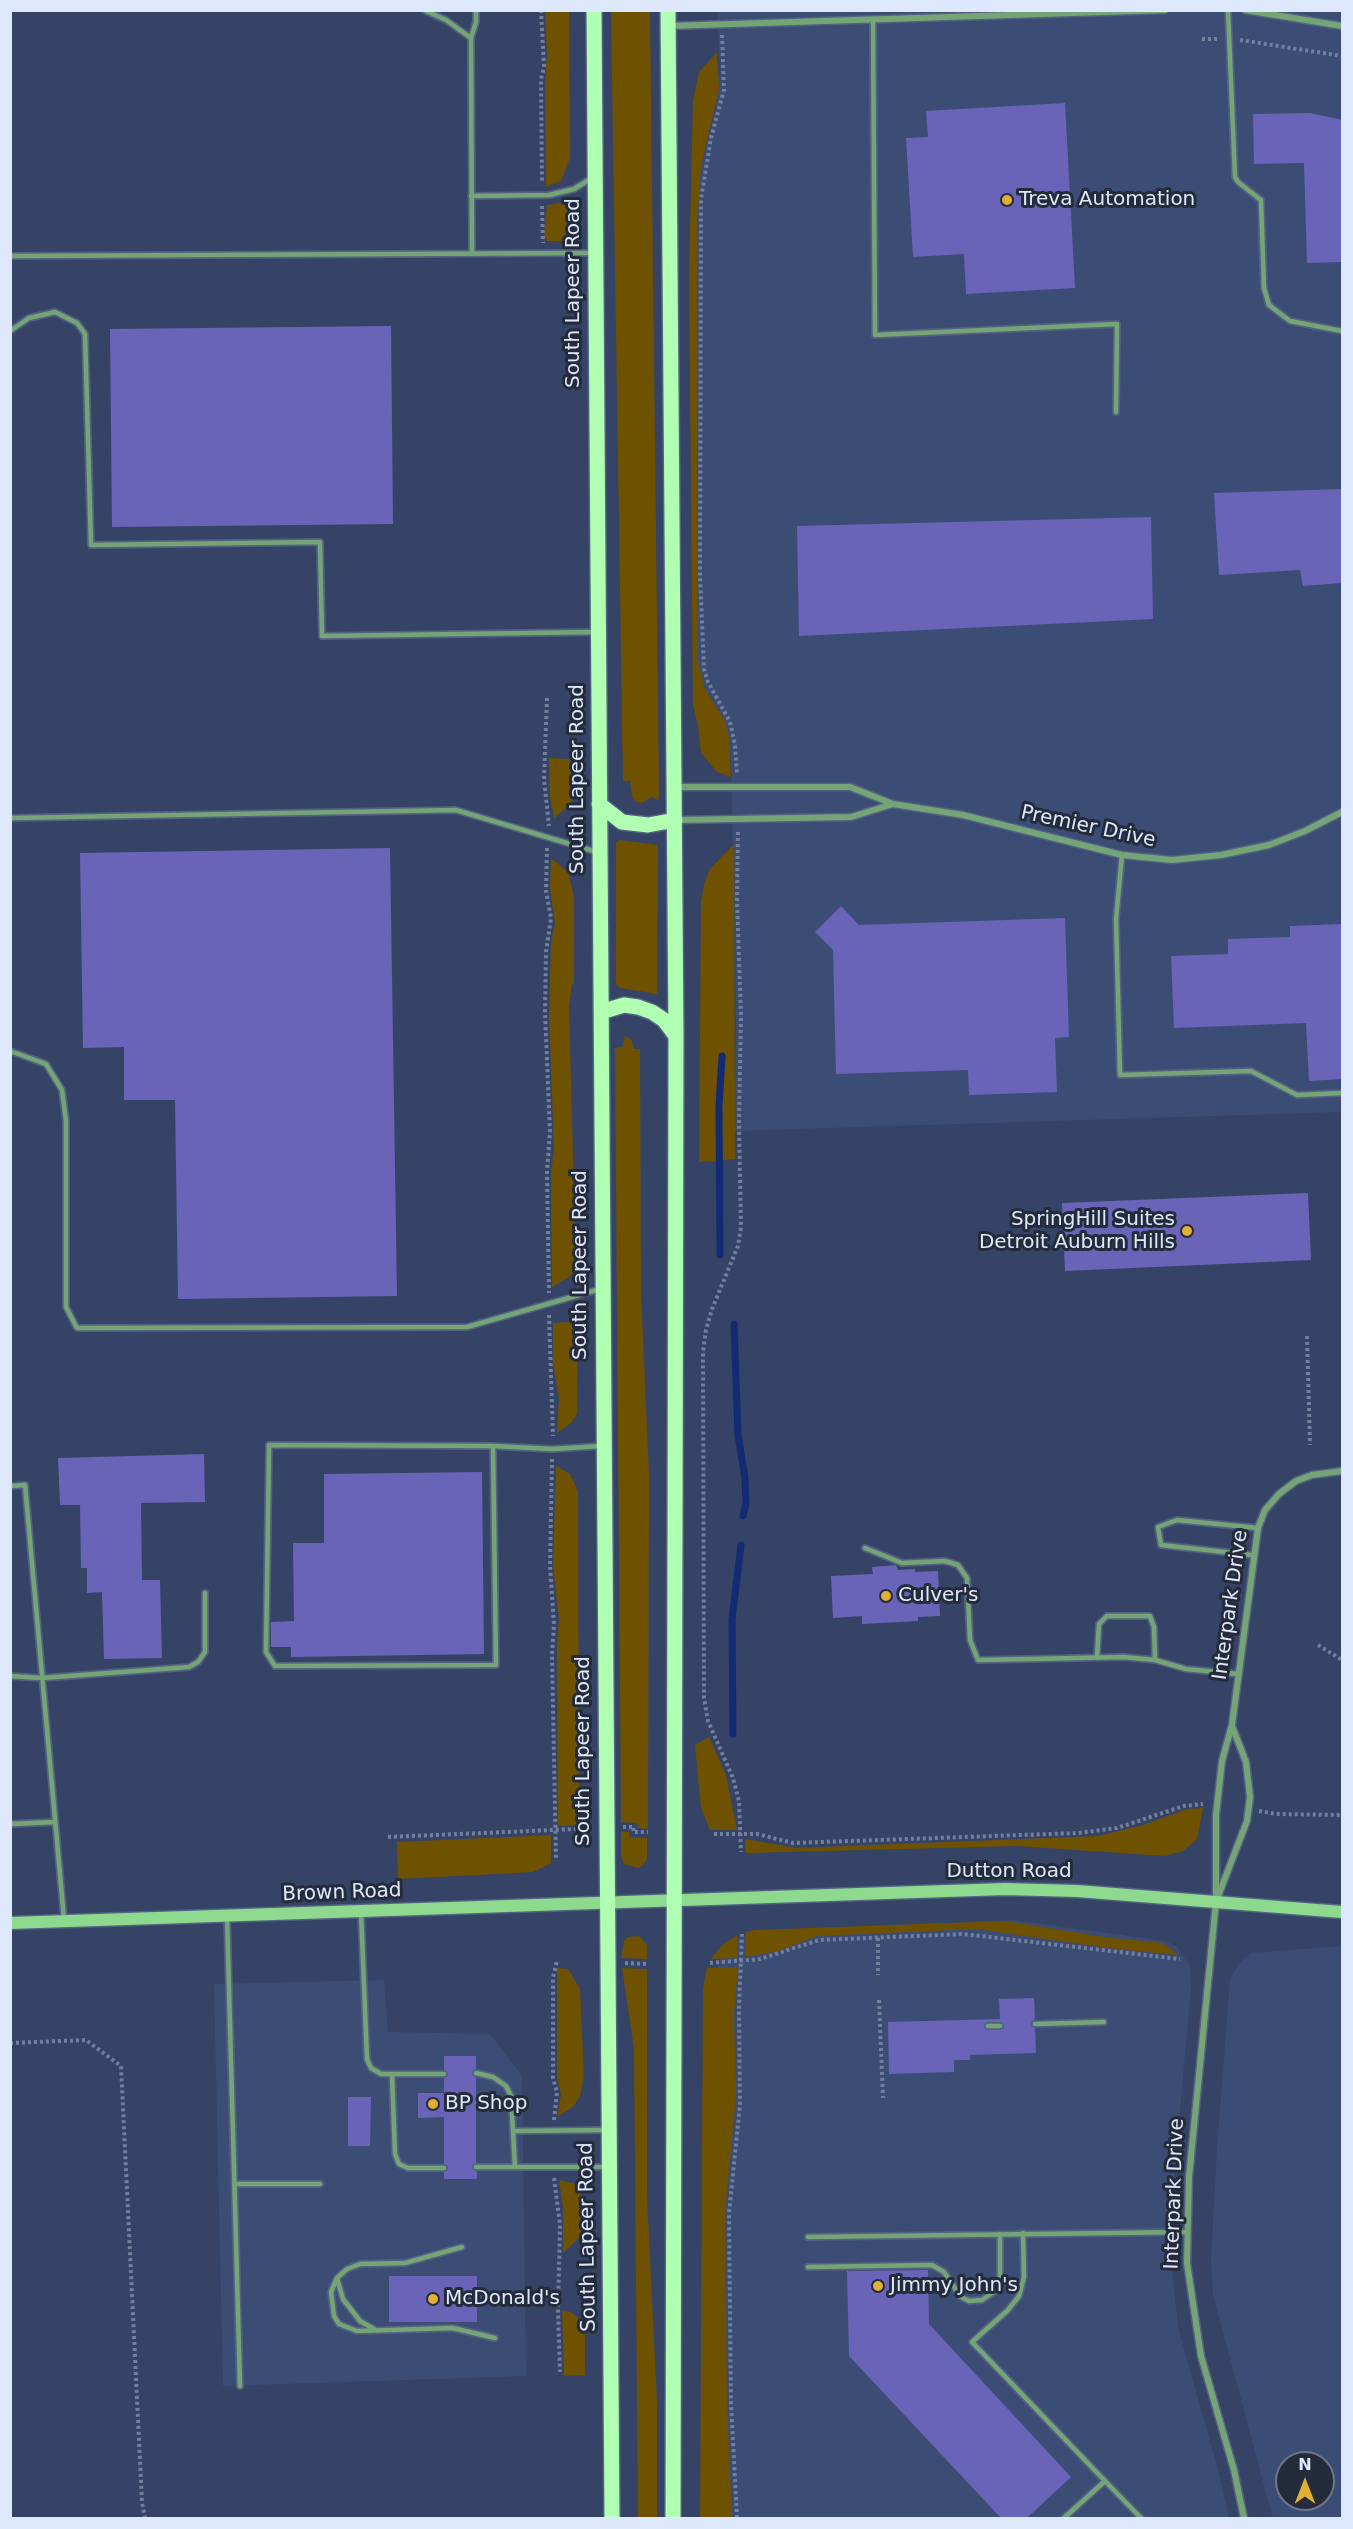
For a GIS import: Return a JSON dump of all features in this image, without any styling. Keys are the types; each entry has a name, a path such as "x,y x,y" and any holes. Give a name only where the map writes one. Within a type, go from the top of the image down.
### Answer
{"main road":[{"name":"South Lapeer Road","path":"594,10 612,2518"},
{"path":"668,10 676,1036 674,2518"},
{"path":"599,804 611,816 628,823 648,825 675,820"},
{"path":"601,1012 624,1005 638,1007 664,1020 676,1036"},
{"name":"Dutton Road","path":"674,1900 1044,1889 1342,1912"},
{"name":"Brown Road","path":"10,1923 674,1900"}],"street":[{"path":"668,26 1165,10"},
{"path":"1245,10 1342,27"},
{"name":"Premier Drive","path":"674,787 850,787 893,804 963,815 1122,855 1172,860 1221,855 1269,845 1305,831 1342,812"},
{"name":"Premier Drive","path":"675,820 851,817 893,804"},
{"name":"Interpark Drive","path":"1244,2518 1234,2470 1198,2345 1186,2263 1186,2232 1206,1982 1216,1902 1216,1815 1222,1761 1232,1725 1252,1555 1258,1528 1265,1510 1279,1494 1296,1481 1312,1475 1342,1471"},
{"name":"Interpark Drive","path":"1216,1902 1247,1821 1250,1797 1246,1762 1232,1725"}],"lane":[{"path":"424,10 446,20 471,38"},
{"path":"472,253 471,38 476,22 476,10"},
{"path":"1228,10 1235,177 1238,183 1261,200 1264,288 1269,305 1290,321 1342,331"},
{"path":"873,19 875,335 1117,324 1116,412"},
{"path":"471,196 542,195 574,189 594,176"},
{"path":"10,256 595,253"},
{"path":"10,331 29,318 55,312 77,322 85,334 91,545 320,542 322,636 597,632"},
{"path":"10,818 456,810 599,852"},
{"path":"1122,855 1116,919 1120,1075 1251,1071 1297,1095 1342,1093"},
{"path":"10,1051 46,1064 62,1090 66,1121 66,1306 77,1328 467,1326 602,1289"},
{"path":"494,1446 496,1665 275,1666 266,1652 269,1445 494,1446 553,1449 603,1446"},
{"path":"10,1486 25,1485 64,1921"},
{"path":"1252,1555 1161,1545 1158,1527 1177,1520 1258,1528"},
{"path":"865,1548 902,1563 945,1561 958,1565 967,1578 970,1640 978,1660 1097,1656 1155,1660 1186,1669 1238,1674"},
{"path":"10,1676 42,1678 189,1667 198,1662 205,1652 205,1593"},
{"path":"1097,1656 1099,1624 1107,1616 1149,1616 1154,1627 1155,1660"},
{"path":"10,1824 55,1822"},
{"path":"361,1912 367,2059 371,2068 381,2073 444,2073"},
{"path":"227,1917 240,2386"},
{"path":"1035,2024 1104,2022"},
{"path":"988,2026 1000,2026"},
{"path":"392,2073 395,2154 399,2164 408,2168 444,2168"},
{"path":"476,2073 493,2077 506,2086 511,2096 514,2167"},
{"path":"514,2131 608,2130"},
{"path":"476,2167 609,2167"},
{"path":"235,2184 320,2184"},
{"path":"808,2237 1186,2232"},
{"path":"1023,2233 1024,2277 1019,2296 1008,2310 972,2342 1141,2518"},
{"path":"808,2267 932,2265 944,2272 961,2297 969,2301 982,2300 991,2295 1000,2282 1000,2234"},
{"path":"462,2247 405,2263 360,2264 347,2269 337,2278 331,2292 331,2305 339,2324 357,2331 453,2328 495,2338"},
{"path":"337,2278 343,2300 360,2321 378,2331"},
{"path":"1064,2518 1105,2481"}],"path":[{"path":"541,10 544,67 541,80 543,253"},
{"path":"1202,39 1230,39 1342,56"},
{"path":"723,50 724,90 709,149 701,199 700,577 704,669 708,682 725,710 733,733 737,777"},
{"path":"547,698 544,779 549,818 546,874 551,918 546,952 545,1013 550,1132 547,1172 549,1377 554,1407 550,1566 554,1617 552,1654 556,1859"},
{"path":"738,840 741,1227 738,1246 712,1309 706,1330 704,1353 704,1698 708,1721 733,1778 739,1801 741,1852"},
{"path":"1307,1336 1310,1445"},
{"path":"1318,1645 1342,1660"},
{"path":"714,1834 757,1834 793,1843 1078,1833 1117,1828 1184,1806 1203,1804"},
{"path":"1256,1810 1276,1814 1342,1815"},
{"path":"622,1827 634,1827 633,1832 648,1832"},
{"path":"388,1837 576,1829"},
{"path":"737,2518 730,2403 729,2213 740,2105 739,2008 742,1934"},
{"path":"710,1963 742,1962 774,1956 819,1940 981,1934 1114,1953 1180,1959"},
{"path":"878,1938 878,1975"},
{"path":"554,2118 557,2092 553,2078 553,1978 557,1960"},
{"path":"621,1963 647,1964"},
{"path":"879,2000 883,2098"},
{"path":"10,2043 86,2040 121,2066 142,2502 145,2518"},
{"path":"554,2180 560,2225 558,2310 560,2372"}],"shaded area":[{"path":"545,11 569,11 570,158 561,181 546,187 545,81 547,55"},
{"path":"611,11 650,11 659,794 658,800 651,797 642,803 636,802 632,796 630,781 623,781"},
{"path":"717,11 1342,11 1342,1112 734,1131 736,1020 731,757 724,719 705,689 697,658 697,227 701,166 716,107 720,70"},
{"path":"717,52 719,90 701,166 697,227 697,658 705,689 724,719 729,736 731,777 717,772 701,753 693,705 689,276 693,101 699,72"},
{"path":"568,202 570,204 570,241 547,241 544,234 547,205"},
{"path":"549,758 569,759 577,771 575,795 570,805 554,818 550,797"},
{"path":"619,840 658,845 657,994 620,988 616,984 616,843"},
{"path":"734,844 735,1159 699,1162 701,903 704,884 710,869"},
{"path":"551,858 568,872 574,896 574,983 569,1007 576,1266 572,1275 552,1287 551,1172 554,1149 549,1013 551,943 555,924 550,888"},
{"path":"625,1036 631,1039 634,1049 640,1049 641,1291 649,1475 648,1829 638,1828 637,1823 621,1822 615,1048 622,1047"},
{"path":"569,1322 575,1326 578,1333 577,1413 572,1422 557,1433 559,1398 553,1363 553,1323"},
{"path":"556,1466 570,1474 578,1492 579,1808 577,1825 558,1826 557,1645 559,1618 553,1567"},
{"path":"709,1737 726,1775 737,1830 710,1830 701,1808 695,1745"},
{"path":"1203,1808 1197,1839 1183,1851 1165,1856 1017,1846 746,1853 745,1839 796,1848 1098,1836 1143,1825 1187,1809"},
{"path":"621,1832 629,1832 629,1837 647,1838 647,1859 638,1868 624,1864 621,1857"},
{"path":"551,1835 551,1863 533,1872 398,1879 397,1842"},
{"path":"1013,1920 1165,1941 1177,1947 1190,1966 1191,1987 1174,2177 1171,2265 1179,2331 1229,2518 705,2518 711,1987 724,1948 736,1938 769,1930"},
{"path":"1005,1921 1111,1938 1156,1942 1166,1945 1178,1955 1108,1948 976,1929 817,1936 778,1951 746,1957 746,1932 755,1930"},
{"path":"737,1935 737,1958 711,1959 721,1946"},
{"path":"639,1936 647,1945 647,1959 621,1958 624,1941 628,1937"},
{"path":"1342,1946 1342,2518 1273,2518 1213,2295 1211,2260 1230,1979 1239,1963 1251,1953"},
{"path":"738,1967 734,2014 736,2096 725,2213 727,2402 732,2518 700,2518 703,1988 707,1968"},
{"path":"557,1968 568,1969 580,1989 584,2076 580,2096 574,2106 557,2117 561,2095 557,2078"},
{"path":"622,1968 647,1969 647,2196 657,2402 657,2518 638,2518 634,2049"},
{"path":"384,1980 388,2032 490,2034 522,2076 526,2376 223,2386 214,1984"},
{"path":"559,2180 576,2184 584,2199 584,2226 580,2237 563,2253 563,2208"},
{"path":"562,2311 571,2312 583,2322 585,2375 564,2376"}],"building":[{"path":"1065,103 1075,288 966,294 964,254 913,257 906,138 928,137 926,111"},
{"path":"1310,113 1342,120 1342,262 1307,263 1304,163 1254,164 1253,114"},
{"path":"391,326 393,524 112,527 110,329"},
{"path":"1342,489 1342,583 1303,586 1300,570 1219,575 1214,493"},
{"path":"1151,517 1153,619 799,636 797,526"},
{"path":"390,848 397,1296 178,1299 175,1100 124,1100 124,1047 83,1048 80,853"},
{"path":"841,906 859,925 1065,918 1069,1037 1055,1038 1057,1092 969,1095 968,1070 836,1074 833,950 815,932"},
{"path":"1342,924 1342,1079 1309,1081 1306,1023 1174,1028 1171,956 1228,954 1228,939 1290,937 1290,926"},
{"name":"SpringHill Suites Detroit Auburn Hills","path":"1308,1193 1311,1260 1065,1271 1062,1203"},
{"path":"204,1454 205,1502 141,1503 142,1580 160,1580 162,1658 104,1659 102,1592 87,1593 87,1568 81,1568 80,1505 60,1505 58,1458"},
{"path":"482,1472 484,1654 291,1657 291,1647 271,1647 271,1622 294,1621 293,1543 324,1543 324,1474"},
{"name":"Culver's","path":"896,1565 898,1570 938,1571 940,1616 918,1617 918,1621 862,1624 862,1616 833,1618 831,1576 873,1574 872,1567"},
{"path":"1034,1998 1035,2019 1031,2024 1035,2028 1036,2053 970,2055 970,2060 954,2060 954,2072 889,2074 888,2022 1000,2019 999,1999"},
{"path":"444,2056 476,2056 476,2069 472,2073 476,2078 476,2163 472,2168 477,2172 477,2179 444,2179 444,2172 448,2167 444,2164 444,2117 418,2118 418,2093 444,2093 444,2079 448,2073 444,2070"},
{"path":"348,2097 371,2097 370,2146 348,2146"},
{"path":"928,2270 929,2324 1071,2477 1027,2518 1001,2518 849,2356 847,2271"},
{"name":"McDonald's","path":"389,2276 477,2276 477,2322 389,2322"}],"waterway":[{"path":"720,1255 719,1106 722,1056"},
{"path":"734,1324 738,1435 745,1478 746,1504 743,1516"},
{"path":"733,1734 732,1619 741,1545"}],"place":[{"name":"Treva Automation","path":"1007,200"},
{"name":"SpringHill Suites Detroit Auburn Hills","path":"1187,1231"},
{"name":"Culver's","path":"886,1596"},
{"name":"BP Shop","path":"433,2104"},
{"name":"Jimmy John's","path":"878,2286"},
{"name":"McDonald's","path":"433,2299"}]}
